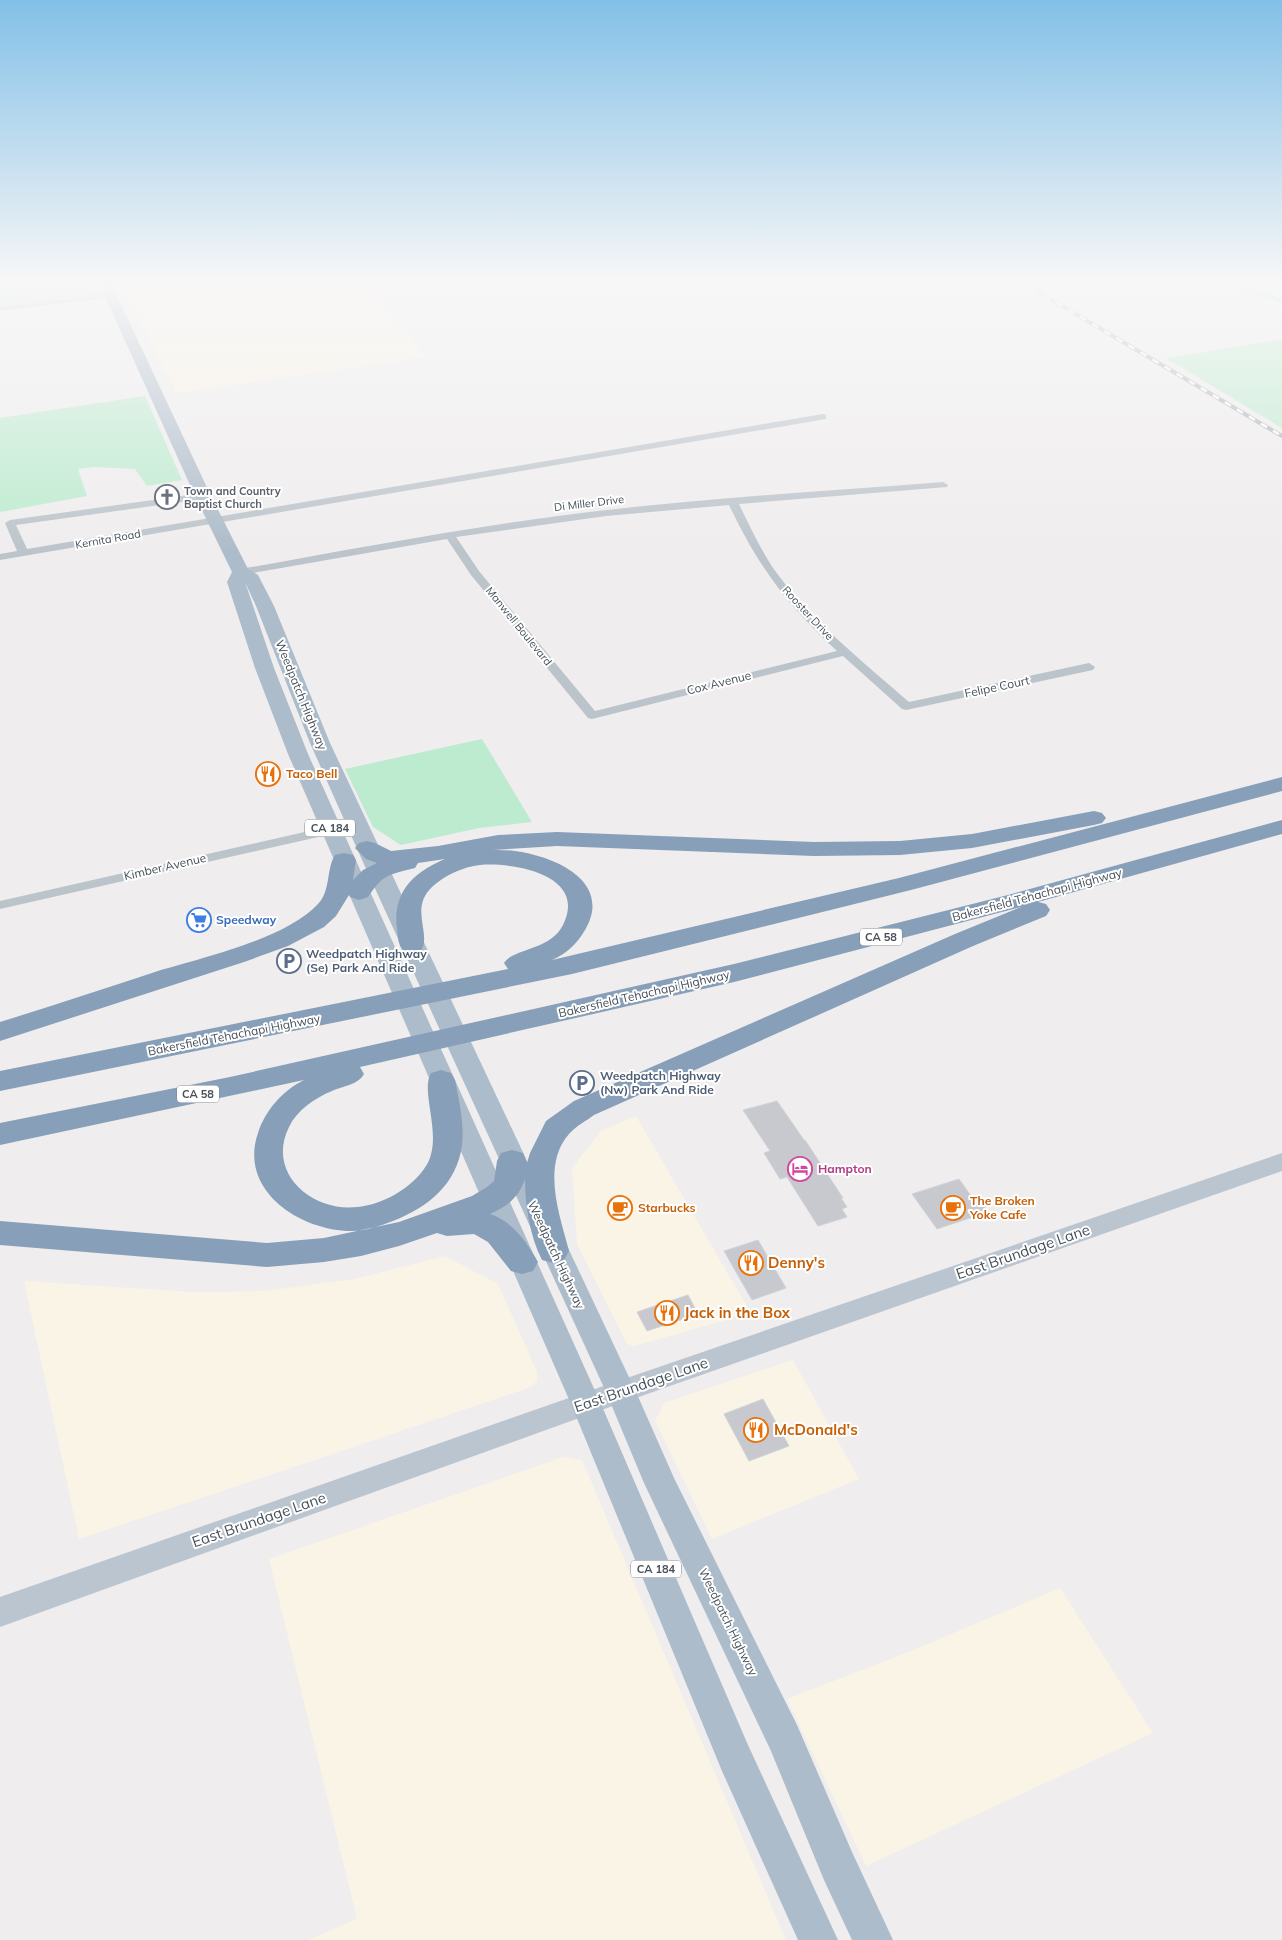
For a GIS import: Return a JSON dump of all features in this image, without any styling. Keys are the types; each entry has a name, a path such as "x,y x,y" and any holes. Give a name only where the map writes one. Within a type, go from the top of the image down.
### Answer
{"highway":[{"name":"Bakersfield Tehachapi Highway","path":"0,1081 213,1039 455,984 657,945 902,886 1282,784"},
{"path":"367,848 375,854 390,859 438,853 498,842 557,839 814,849 900,848 972,841 1180,802 1235,796"},
{"path":"553,1251 538,1182 543,1152 559,1126 584,1108 1017,918 1282,828"},
{"name":"Bakersfield Tehachapi Highway","path":"396,1054 477,1031 734,974 869,940 1282,828"},
{"path":"359,892 366,877 378,871 438,853"},
{"path":"412,945 409,920 410,904 413,896 427,879 453,864 486,857 518,858 540,864 558,872 575,889 581,910 579,919 574,930 554,949 540,956 455,984"},
{"path":"0,1032 263,946 308,925 327,910 333,901 339,890 344,860"},
{"path":"396,1054 305,1092 282,1113 268,1141 269,1168 275,1182 285,1194 299,1205 336,1218 356,1219 389,1210 404,1203 427,1186 440,1168 446,1147 447,1121 442,1080"},
{"name":"CA 58","path":"0,1134 396,1054"},
{"path":"0,1233 267,1255 307,1254 349,1247 419,1228 494,1198 503,1192 508,1184 512,1161"},
{"path":"419,1228 472,1222 485,1224 497,1229 522,1262"}],"main road":[{"name":"Weedpatch Highway","path":"145,372 203,496 241,572 252,579 265,606 320,743 367,848 553,1251 621,1392 660,1483 784,1738 838,1866 873,1940"},
{"name":"Weedpatch Highway","path":"241,572 236,582 259,656 290,735 586,1404 735,1758 818,1940"},
{"name":"East Brundage Lane","path":"0,1612 586,1404 1282,1162"}],"street":[{"name":"Kernita Road","path":"0,557 823,418"},
{"name":"Di Miller Drive","path":"241,572 450,536 602,514 943,485"},
{"path":"23,553 10,524 203,496"},
{"name":"Rooster Drive","path":"732,502 756,547 783,588 815,623 906,706"},
{"name":"Manwell Boulevard","path":"450,536 475,573 592,715"},
{"name":"Cox Avenue","path":"592,715 846,652"},
{"name":"Felipe Court","path":"906,706 1089,667"},
{"name":"Kimber Avenue","path":"0,905 331,830"}],"shaded area":[{"path":"165,372 325,372 176,393"},
{"path":"636,1116 751,1313 634,1346 627,1344 577,1244 572,1168 601,1131"},
{"path":"445,1256 498,1284 537,1372 537,1381 529,1388 79,1539 24,1281 193,1292 265,1291 354,1279"},
{"path":"793,1360 859,1479 712,1539 655,1421 664,1403"},
{"path":"563,1457 582,1460 786,1940 308,1940 357,1919 269,1559"},
{"path":"1060,1588 1153,1733 866,1866 787,1699 911,1651"}],"green space":[{"path":"1188,372 1282,372 1282,428"},
{"path":"145,396 182,480 147,486 135,469 94,467 78,469 87,496 0,512 0,418"},
{"path":"482,739 532,822 479,828 401,845 373,827 345,769"}],"building":[{"name":"Hampton","path":"777,1101 843,1198 841,1198 847,1207 842,1209 847,1217 818,1226 787,1177 780,1179 764,1153 770,1151 743,1110"},
{"name":"The Broken Yoke Cafe","path":"959,1179 976,1203 981,1202 988,1212 937,1229 912,1194"},
{"name":"Denny's","path":"758,1240 786,1288 752,1300 724,1251"},
{"name":"Jack in the Box","path":"688,1295 698,1314 647,1331 637,1312"},
{"name":"McDonald's","path":"763,1399 789,1446 749,1461 724,1414"}],"railway":[{"path":"1173,372 1282,436"}],"place":[{"name":"Town and Country Baptist Church","path":"167,497"},
{"name":"Taco Bell","path":"268,774"},
{"name":"Speedway","path":"199,920"},
{"name":"Weedpatch Highway (Se) Park And Ride","path":"289,961"},
{"name":"Weedpatch Highway (Nw) Park And Ride","path":"582,1083"},
{"name":"Hampton","path":"800,1169"},
{"name":"Starbucks","path":"620,1208"},
{"name":"The Broken Yoke Cafe","path":"953,1208"},
{"name":"Denny's","path":"751,1263"},
{"name":"Jack in the Box","path":"667,1313"},
{"name":"McDonald's","path":"756,1430"}]}
